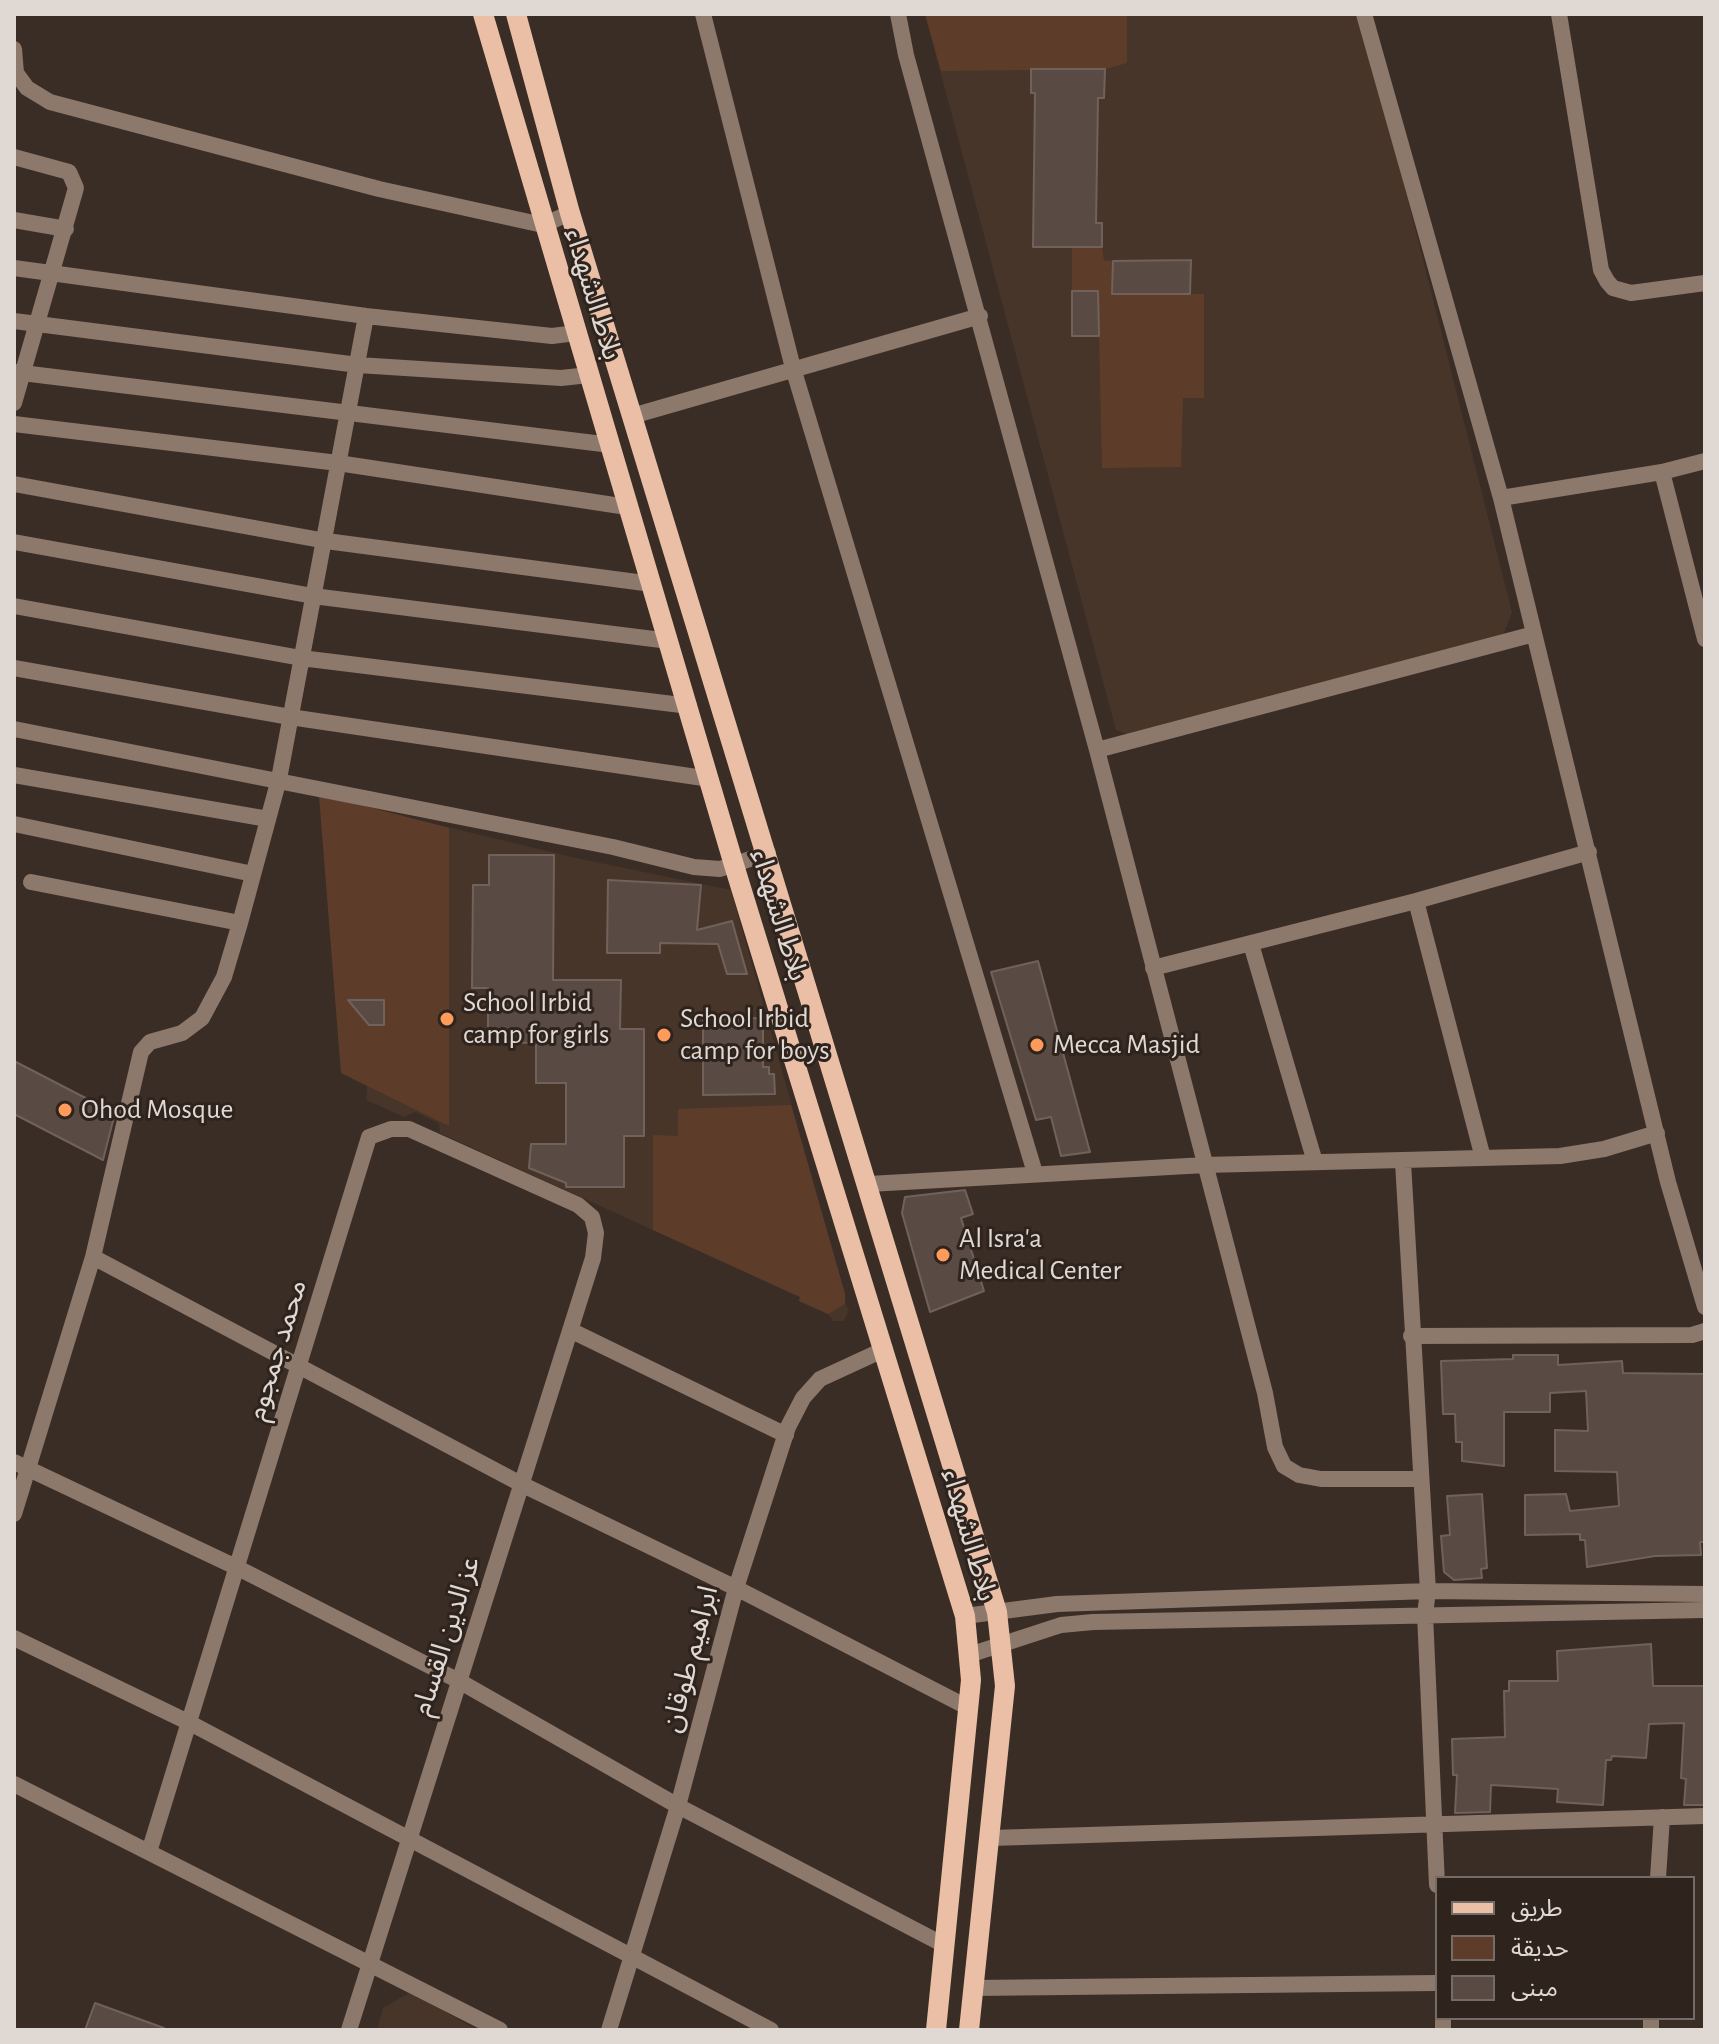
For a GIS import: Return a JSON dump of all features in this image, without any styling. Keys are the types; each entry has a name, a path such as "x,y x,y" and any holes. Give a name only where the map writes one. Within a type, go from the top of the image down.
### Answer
{"main road":[{"name":"بلاط الشهداء","path":"483,14 734,865 965,1616 969,1708 936,2030"},
{"path":"516,14 570,213 768,853 997,1612 1005,1686 969,2030"}],"street":[{"path":"703,14 793,368 1035,1173"},
{"path":"898,14 906,55 1097,750 1265,1393 1275,1447 1284,1466 1299,1475 1321,1479 1421,1479"},
{"path":"1364,14 1501,498 1668,1182 1705,1307"},
{"path":"1559,14 1601,270 1613,288 1631,293 1705,283"},
{"path":"14,49 15,73 27,88 50,102 379,189 543,225 570,213"},
{"path":"14,157 59,167 75,178 74,198 66,229 38,325 19,373 14,403"},
{"path":"14,220 66,229"},
{"path":"14,268 366,316 552,336 576,333"},
{"path":"14,1514 21,1465 93,1257 141,1052 150,1042 182,1033 202,1018 224,977 240,923 279,779 366,316"},
{"path":"632,416 980,316"},
{"path":"14,321 358,365 561,378 589,375"},
{"path":"19,373 611,445"},
{"path":"14,424 338,463 627,507"},
{"path":"1501,498 1662,472 1705,461"},
{"path":"1662,472 1705,639"},
{"path":"14,484 326,541 652,584"},
{"path":"14,542 313,596 669,641"},
{"path":"14,606 301,658 689,706"},
{"path":"1097,750 1534,634"},
{"path":"14,668 290,717 710,779"},
{"path":"14,729 279,779 613,847 694,867 720,869 768,853"},
{"path":"14,775 268,819"},
{"path":"14,824 253,874"},
{"path":"1153,968 1416,901 1589,852"},
{"path":"31,882 240,923"},
{"path":"1416,901 1483,1158"},
{"path":"1251,944 1315,1162"},
{"name":"محمد جمجوم","path":"149,1852 369,1137 381,1132 409,1129 578,1205 592,1217 596,1233 593,1258"},
{"path":"869,1184 1205,1165 1560,1156 1604,1149 1657,1133"},
{"path":"1403,1162 1428,1591 1425,1614 1436,1876"},
{"path":"93,1257 521,1484 736,1588 969,1708"},
{"name":"عز الدين القسام","path":"349,2030 593,1258"},
{"path":"570,1330 786,1435"},
{"path":"1411,1336 1692,1335 1705,1331"},
{"name":"ابراهيم طوقان","path":"609,2030 678,1806 736,1588 786,1435 803,1398 820,1379 885,1349"},
{"path":"21,1465 238,1568 459,1681 678,1806 946,1946"},
{"path":"965,1616 1057,1604 1428,1591 1705,1594"},
{"path":"969,1655 1061,1625 1093,1622 1705,1610"},
{"path":"14,1638 190,1723 771,2030"},
{"path":"14,1784 500,2030"},
{"path":"991,1838 1705,1816"},
{"path":"1658,1876 1662,1817"},
{"path":"973,1988 1435,1983"}],"shaded area":[{"path":"925,14 1350,14 1359,18 1367,38 1512,612 1504,633 1496,639 1134,737 1116,730"},
{"path":"319,796 576,858 731,890 845,1294 844,1301 849,1310 844,1321 833,1321 828,1314 799,1301 800,1297 440,1133 439,1123 415,1112 404,1117 366,1100 367,1086 341,1073"},
{"path":"411,1992 477,2030 377,2030 383,2008"}],"green space":[{"path":"925,14 1127,14 1127,63 1105,69 941,71"},
{"path":"1072,247 1102,247 1104,261 1113,261 1112,294 1204,294 1204,398 1183,398 1181,467 1102,468 1098,291 1072,291"},
{"path":"319,794 449,828 449,1126 341,1073"},
{"path":"791,1105 845,1294 845,1304 828,1314 799,1301 800,1297 653,1230 653,1135 678,1136 678,1109"}],"building":[{"path":"1031,69 1105,69 1104,98 1098,98 1096,223 1102,223 1102,247 1033,247 1035,93 1031,93"},
{"path":"1191,260 1190,294 1112,294 1113,261"},
{"path":"1072,291 1098,291 1099,336 1072,336"},
{"path":"489,855 554,855 553,980 621,980 620,1029 644,1029 644,1136 624,1136 624,1187 566,1187 566,1183 529,1168 531,1144 566,1144 566,1083 536,1083 536,1043 488,1042 488,988 472,988 473,885 489,885"},
{"path":"608,880 701,885 697,930 732,921 747,974 727,974 718,944 660,943 660,953 607,953"},
{"name":"Mecca Masjid","path":"1038,961 1090,1152 1061,1156 1051,1117 1036,1120 991,972"},
{"path":"348,1000 384,1000 384,1025 369,1025"},
{"path":"763,1018 763,1067 769,1067 769,1074 774,1074 775,1094 703,1095 703,1019"},
{"name":"Ohod Mosque","path":"14,1061 103,1107 116,1109 103,1160 14,1114"},
{"name":"Al Isra'a Medical Center","path":"965,1190 973,1214 961,1218 984,1291 930,1312 902,1213 905,1197"},
{"path":"1513,1355 1558,1355 1558,1365 1622,1361 1623,1373 1704,1374 1705,1542 1700,1542 1701,1555 1655,1556 1587,1567 1585,1540 1580,1540 1580,1534 1525,1535 1525,1495 1566,1494 1570,1511 1619,1506 1617,1472 1555,1471 1555,1430 1588,1431 1586,1391 1550,1393 1550,1412 1504,1412 1504,1466 1462,1461 1462,1442 1456,1442 1455,1414 1443,1414 1441,1361 1513,1359"},
{"path":"1482,1494 1487,1568 1481,1569 1482,1578 1454,1580 1444,1572 1441,1536 1450,1535 1447,1496"},
{"path":"1651,1644 1653,1686 1705,1686 1705,1805 1684,1805 1686,1779 1681,1778 1684,1723 1649,1724 1646,1758 1612,1756 1611,1760 1606,1760 1603,1805 1557,1802 1558,1789 1491,1785 1490,1812 1455,1813 1457,1775 1453,1775 1452,1739 1505,1737 1504,1691 1509,1691 1509,1681 1558,1681 1557,1651"},
{"path":"95,2003 164,2028 164,2030 85,2030"}],"place":[{"name":"School Irbid camp for girls","path":"447,1019"},
{"name":"School Irbid camp for boys","path":"664,1035"},
{"name":"Mecca Masjid","path":"1037,1045"},
{"name":"Ohod Mosque","path":"65,1110"},
{"name":"Al Isra'a Medical Center","path":"943,1255"}]}
